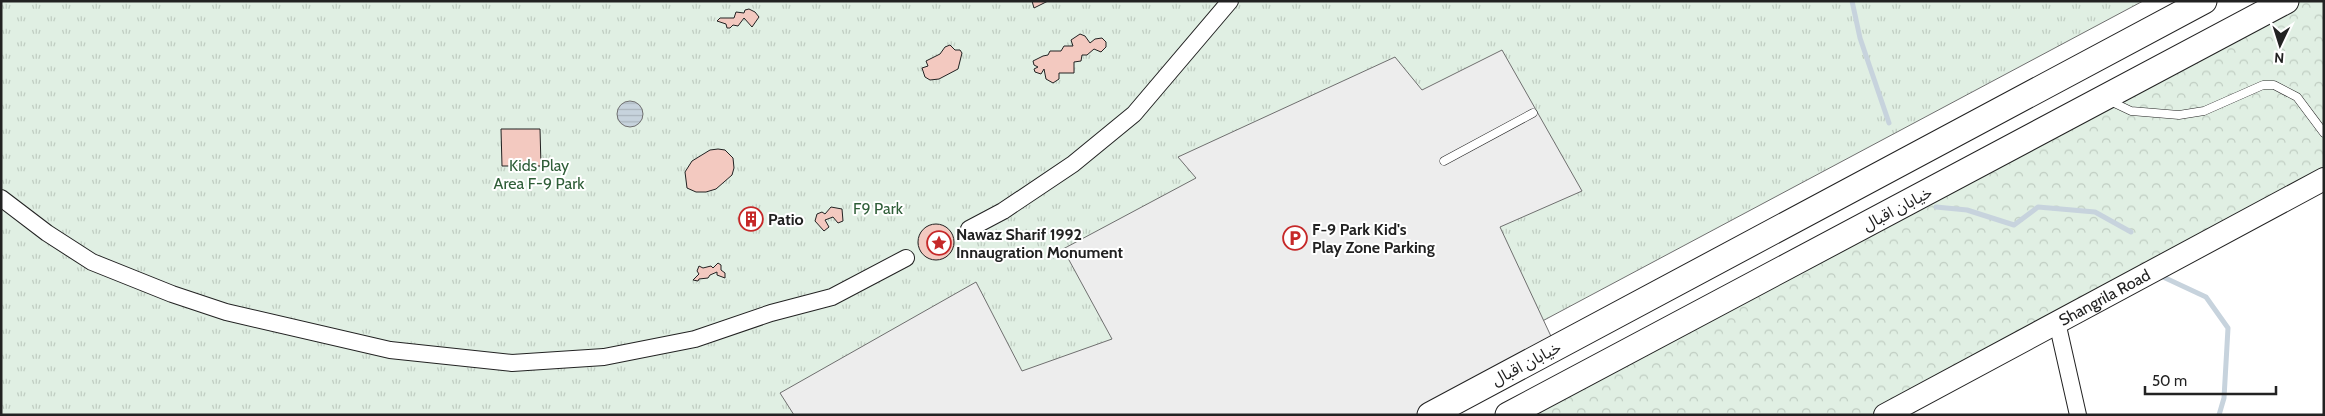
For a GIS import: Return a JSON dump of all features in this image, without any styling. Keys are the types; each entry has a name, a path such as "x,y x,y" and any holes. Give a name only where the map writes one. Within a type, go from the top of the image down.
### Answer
{"main road":[{"name":"خیابان اقبال","path":"1430,415 2204,1"},
{"name":"خیابان اقبال","path":"1508,415 2286,1"}],"street":[{"path":"969,229 1003,211 1073,164 1134,114 1230,1"},
{"name":"Shangrila Road","path":"1885,415 2324,179"},
{"path":"1,198 47,233 92,262 172,294 226,312 390,350 512,363 604,357 695,339 771,313 832,297 906,258"},
{"path":"2057,322 2078,415"}],"lane":[{"path":"2103,98 2131,111 2179,115 2204,111 2263,85 2274,85 2297,97 2322,128"},
{"path":"1444,162 1533,113"}],"green space":[{"name":"F9 Park","path":"1,1 2143,1 1366,415 1,415"},
{"path":"2286,1 2324,1 2324,179 1885,415 1508,415"}],"shaded area":[{"name":"F-9 Park Kid's Play Zone Parking","path":"1502,50 1582,191 1500,227 1556,347 1430,415 794,415 780,393 976,282 1022,371 1112,339 1063,249 1196,178 1178,157 1395,57 1422,90"},
{"path":"630,101 639,105 643,114 639,123 630,127 621,123 617,114 621,105"}],"building":[{"path":"1032,1 1048,1 1034,8"},
{"path":"749,9 759,17 752,27 744,18 738,26 733,25 730,28 727,28 726,24 717,21 720,18 734,18 736,12 744,13 745,10"},
{"path":"1080,34 1085,36 1090,43 1095,39 1102,38 1106,42 1106,47 1101,52 1094,49 1087,55 1082,55 1081,61 1074,62 1074,73 1059,73 1059,79 1053,83 1046,79 1044,69 1041,74 1035,72 1034,69 1038,67 1034,65 1033,61 1048,55 1050,51 1061,51 1064,46 1073,46 1071,40"},
{"path":"950,45 962,53 958,69 939,79 930,80 925,77 922,68 928,66 926,61 940,54 945,47"},
{"path":"501,129 540,129 541,166 502,166"},
{"path":"710,150 725,150 733,158 734,168 732,175 716,189 706,192 696,192 687,188 685,172 692,161"},
{"path":"831,207 842,209 843,221 838,223 833,217 825,220 829,227 824,231 815,221 817,214 822,212 825,214"},
{"name":"Patio","path":"749,213 753,213 757,219 753,225 749,225 745,221 745,217"},
{"path":"936,224 943,225 949,229 953,235 953,249 949,255 943,259 936,260 929,259 923,255 919,249 918,242 919,235 923,229 929,225"},
{"path":"718,263 721,265 721,270 725,273 725,278 717,275 717,272 708,278 699,279 698,281 693,280 699,274 697,271 699,266 703,268 711,266 713,268"}],"waterway":[{"path":"1852,1 1860,38 1889,123"},
{"path":"1936,207 1967,210 2014,225 2038,207 2095,212 2131,232"},
{"path":"2161,276 2206,297 2228,328 2224,398 2219,415"}],"place":[{"name":"Patio","path":"751,219"},
{"name":"F-9 Park Kid's Play Zone Parking","path":"1295,238"},
{"name":"Nawaz Sharif 1992 Innaugration Monument","path":"939,243"}],"park label":[{"name":"Kids Play Area F-9 Park","path":"539,174"}]}
